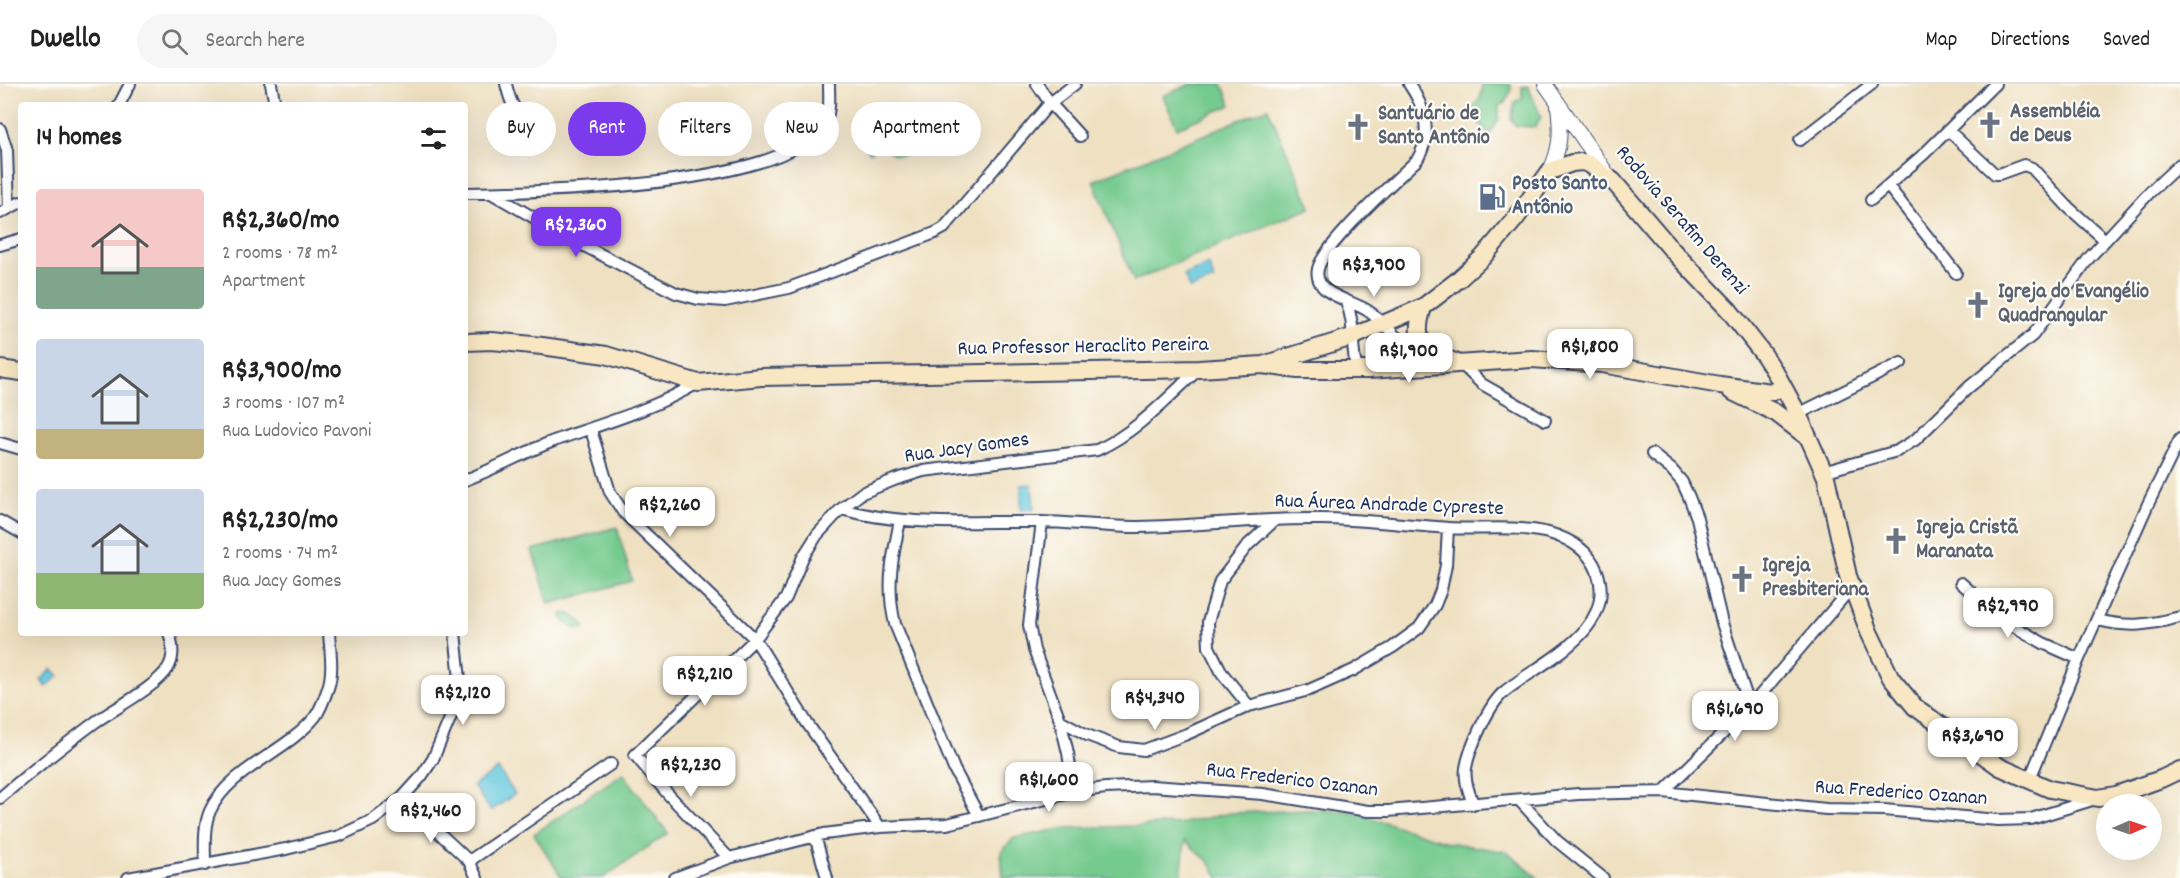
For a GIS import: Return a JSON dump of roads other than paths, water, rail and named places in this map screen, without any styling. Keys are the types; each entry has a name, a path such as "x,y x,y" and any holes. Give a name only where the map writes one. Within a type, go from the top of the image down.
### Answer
{"main road":[{"path":"1263,365 1352,338 1423,307 1483,257 1516,218 1550,171 1572,162 1582,162 1589,164 1613,181"},
{"name":"Rodovia Serafim Derenzi","path":"1613,181 1673,251 1729,310 1764,355 1798,414 1823,472 1852,587 1869,632 1891,678 1915,706 2000,767 2050,789 2096,798"},
{"path":"1423,307 1418,324 1419,338 1425,348 1436,355 1461,364"},
{"path":"468,342 492,341 542,345 606,354 699,382"},
{"name":"Rua Professor Heraclito Pereira","path":"699,382 760,377 1199,369 1263,365 1298,370 1357,370 1532,359 1602,363 1720,385"},
{"path":"0,369 18,372"},
{"path":"1720,385 1771,392 1783,388"},
{"name":"Rodovia Serafim Derenzi","path":"1720,385 1776,413 1806,436"},
{"name":"Rodovia Serafim Derenzi","path":"2116,794 2134,790 2180,770"}],"street":[{"path":"121,102 130,84"},
{"path":"271,84 274,102"},
{"path":"506,84 512,102"},
{"path":"468,193 570,190 680,180 772,159 803,145 825,123 830,105 827,84"},
{"path":"1037,84 1050,103 1080,136"},
{"path":"491,193 571,239 676,293 698,299 724,301 789,288 935,233 952,220 1050,103 1075,84"},
{"path":"1394,368 1402,358 1401,342 1364,309 1346,302 1325,289 1318,280 1318,268 1347,227 1417,160 1423,151 1424,113 1418,97 1409,84"},
{"name":"Rodovia Serafim Derenzi","path":"1545,84 1613,181"},
{"path":"1800,140 1872,84"},
{"path":"1871,200 1949,131 1995,84"},
{"path":"1550,171 1558,155 1560,141 1557,104"},
{"path":"0,129 4,150 4,211 18,204"},
{"path":"1949,131 1995,174 2024,165 2032,168 2068,207 2105,240"},
{"path":"1823,472 1897,451 1915,440 1970,387 2033,335 2089,258 2180,164"},
{"path":"1888,186 1956,273"},
{"path":"0,245 18,240"},
{"path":"1346,302 1352,315 1352,354 1357,370"},
{"path":"1798,414 1901,363"},
{"path":"1461,364 1482,384 1545,420"},
{"name":"Rua Jacy Gomes","path":"729,858 667,793 635,755 755,639 786,598 803,557 817,535 842,509 862,493 923,471 1097,450 1130,431 1199,369"},
{"name":"Rua Professor Heraclito Pereira","path":"468,479 562,438 591,430 672,398 699,382"},
{"path":"591,430 610,492 622,512 755,639 807,723 880,827"},
{"path":"2029,781 2079,659 2148,504 2180,439"},
{"path":"0,443 18,448"},
{"path":"1652,454 1672,470 1682,482 1689,497 1697,518 1722,623 1750,707"},
{"name":"Rua Áurea Andrade Cypreste","path":"842,509 900,521 1042,522 1136,527 1331,519 1448,528 1533,531 1549,533 1571,541 1588,554 1597,572 1600,600 1586,630 1548,663 1503,693 1491,706 1466,768 1466,786 1473,804"},
{"path":"1249,706 1222,673 1209,647 1208,622 1220,581 1248,545 1275,520"},
{"path":"900,521 890,579 890,603 895,624 954,769 979,816"},
{"path":"0,522 18,531"},
{"path":"1042,522 1029,625 1034,650 1060,720 1074,792"},
{"path":"1060,720 1087,735 1119,747 1144,750 1187,734 1249,706 1309,690 1354,670 1393,647 1419,628 1435,605 1441,590 1446,565 1448,528"},
{"path":"1961,583 2002,620 2043,643 2079,659"},
{"path":"1663,792 1750,707 1852,587"},
{"path":"2098,620 2120,625 2144,626 2180,617"},
{"path":"0,798 63,747 151,685 167,670 173,656 170,636"},
{"path":"205,865 204,837 210,812 222,791 316,716 329,686 331,666 329,636"},
{"path":"128,878 205,865 339,836 373,820 402,798 421,777 433,759 454,709 460,679 455,636"},
{"path":"469,861 611,764"},
{"name":"Rua Frederico Ozanan","path":"675,878 729,858 815,836 880,827 947,824 1074,792 1106,788 1152,786 1263,794 1368,811 1425,809 1578,794 1663,792 1826,809 1884,810 1998,820 2031,819 2096,799"},
{"path":"402,798 469,861 477,878"},
{"path":"1519,800 1557,841 1603,878"},
{"path":"815,836 827,878"}],"water":[{"path":"1209,265 1214,280 1190,289 1184,275"},
{"path":"1032,484 1034,509 1021,510 1021,485"},
{"path":"52,669 59,676 46,687 41,680"},
{"path":"498,769 515,794 491,811 473,786"}],"place":[{"name":"Assembléia de Deus","path":"1990,125"},
{"name":"Santuário de Santo Antônio","path":"1358,127"},
{"name":"Posto Santo Antônio","path":"1492,197"},
{"name":"Igreja do Evangélio Quadrangular","path":"1978,305"},
{"name":"Igreja Cristã Maranata","path":"1896,541"},
{"name":"Igreja Presbiteriana","path":"1742,579"}]}
